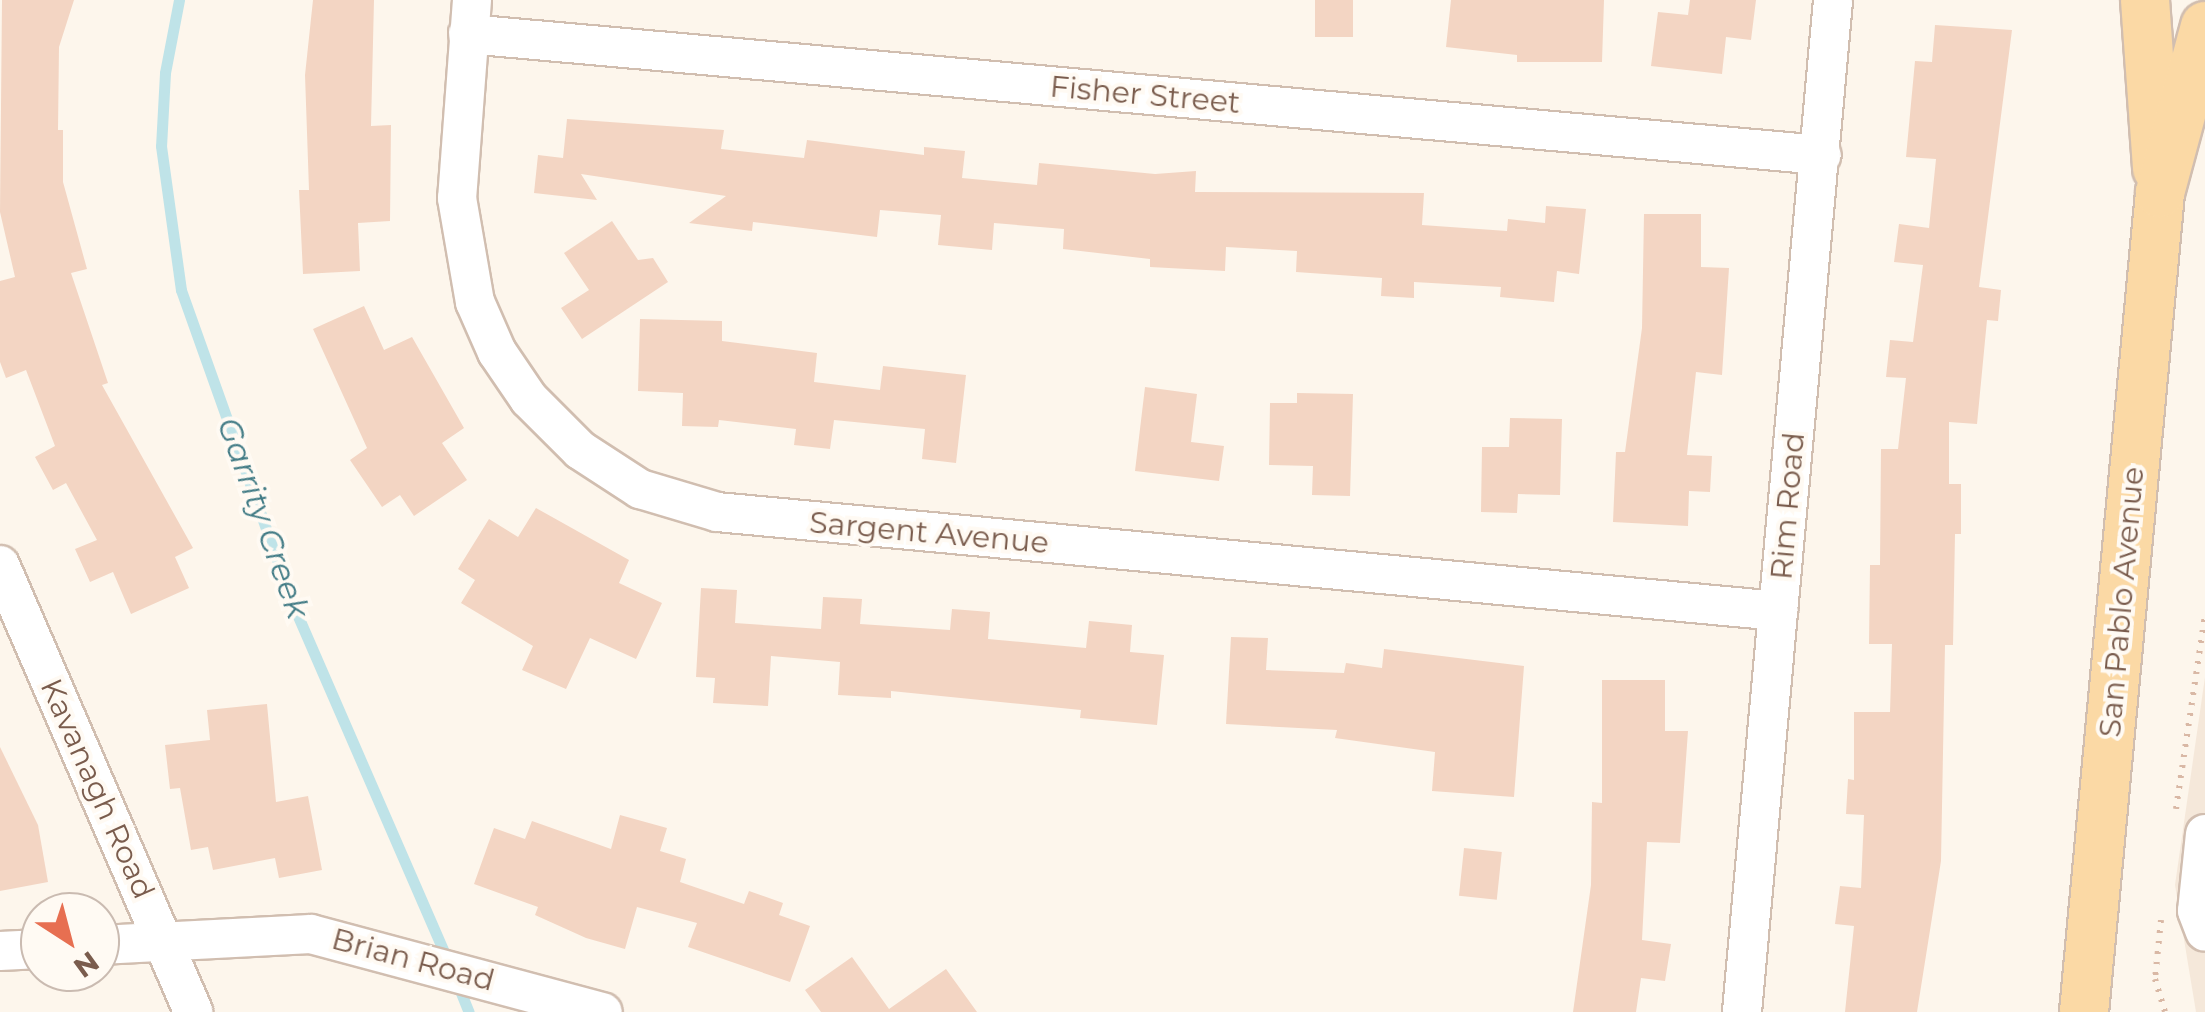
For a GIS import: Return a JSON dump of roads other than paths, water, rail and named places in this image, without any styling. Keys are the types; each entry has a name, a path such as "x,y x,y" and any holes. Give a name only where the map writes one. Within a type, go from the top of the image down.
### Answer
{"main road":[{"name":"San Pablo Avenue","path":"2084,1012 2160,193 2146,0"},
{"name":"San Pablo Avenue","path":"2160,193 2205,26"}],"street":[{"name":"Rim Road","path":"1742,1012 1834,0"},
{"name":"Fisher Street","path":"470,17 1822,155"},
{"name":"Sargent Avenue","path":"470,17 458,198 474,302 496,352 529,399 580,450 640,488 718,512 1778,611"},
{"name":"Kavanagh Road","path":"0,566 193,1012"},
{"path":"2205,834 2197,910 2205,932"},
{"name":"Brian Road","path":"120,943 310,934 423,960 603,1012"}],"waterway":[{"name":"Garrity Creek","path":"179,0 165,73 161,146 181,290 294,607 448,961"},
{"name":"Garrity Creek","path":"457,983 469,1012"}]}
